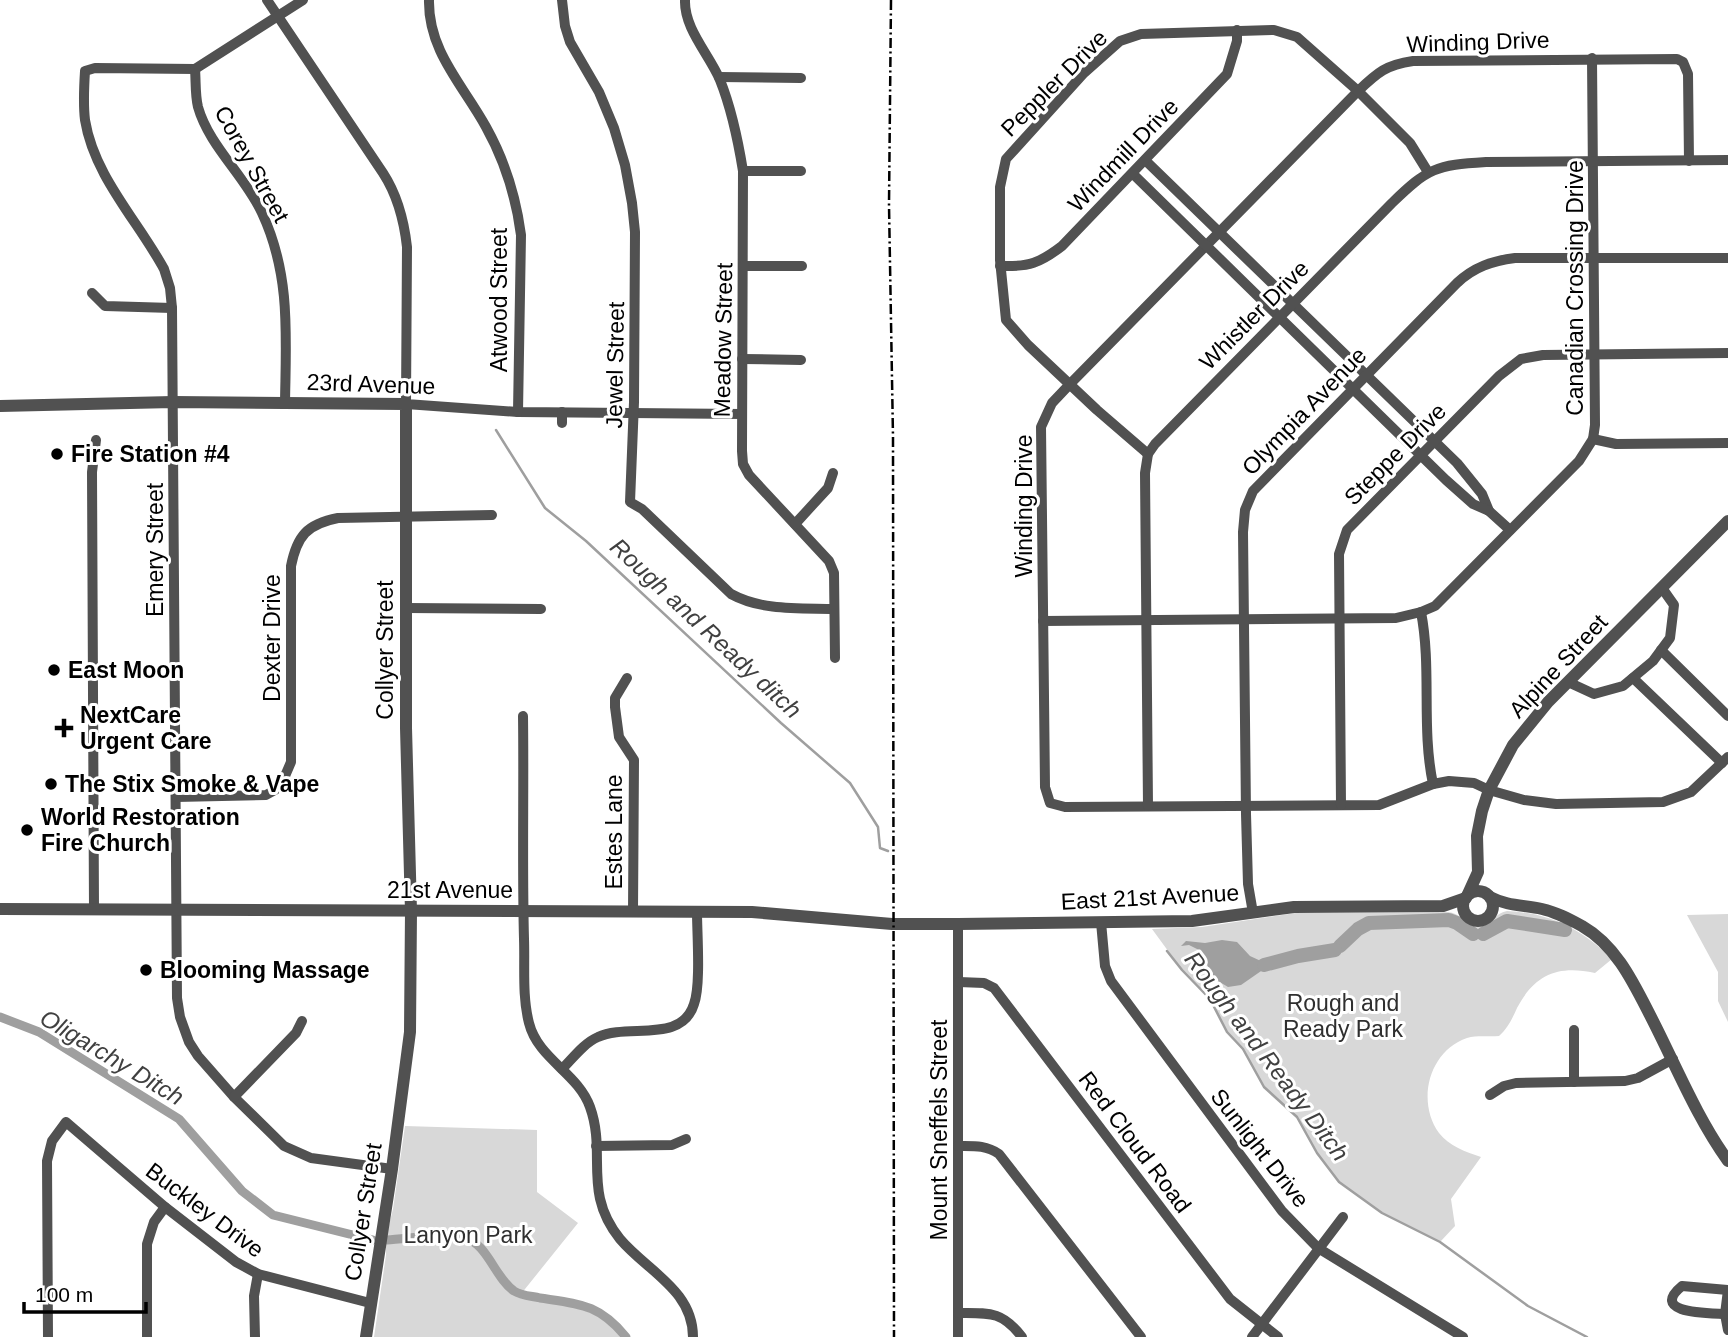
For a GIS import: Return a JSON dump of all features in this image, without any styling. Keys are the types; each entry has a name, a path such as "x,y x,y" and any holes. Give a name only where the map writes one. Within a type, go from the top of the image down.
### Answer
{"street":[{"name":"Collyer Street","path":"267,0 383,173 400,207 407,247 406,608 411,911 410,1032 366,1337"},
{"path":"195,69 303,0"},
{"name":"Atwood Street","path":"429,0 429,12 438,47 446,65 493,140 507,173 517,209 521,235 518,412"},
{"name":"Jewel Street","path":"562,0 570,42 599,92 614,128 632,203 635,232 634,412 630,502 642,509 731,594 745,602 760,606 834,609"},
{"name":"Meadow Street","path":"685,0 687,19 719,78 733,118 743,172 743,464 748,475 829,561 834,573 835,658"},
{"name":"Windmill Drive","path":"1000,265 1021,267 1042,261 1062,246 1227,74 1237,41 1237,30"},
{"name":"Peppler Drive","path":"1148,454 1123,435 1028,345 1006,320 1000,265 1000,187 1006,159 1084,73 1120,41 1141,34 1274,30 1297,37 1358,91 1410,143 1428,172"},
{"name":"Winding Drive","path":"1689,161 1688,74 1683,62 1665,57 1413,61 1383,69 1358,91 1052,403 1041,427 1045,787 1050,803 1065,807 1379,805 1433,784 1449,781 1474,783 1524,800 1556,804 1663,802 1691,792 1725,760"},
{"name":"Canadian Crossing Drive","path":"1043,621 1396,618 1421,612 1435,606 1578,461 1593,439 1595,425 1592,58"},
{"name":"Emery Street","path":"195,69 95,68 85,71 84,85 85,120 98,162 164,269 170,288 177,998 180,1017 189,1042 198,1056 234,1097 284,1146 311,1158 392,1169"},
{"name":"Corey Street","path":"195,69 198,107 205,124 260,209 275,247 286,305 285,403"},
{"path":"719,78 802,78"},
{"name":"Whistler Drive","path":"1148,454 1163,435 1401,195 1428,172 1450,164 1728,160"},
{"path":"1146,161 1457,463 1482,494 1489,511"},
{"path":"743,172 801,171"},
{"path":"1133,174 1420,456 1473,504 1489,511 1510,530"},
{"name":"Olympia Avenue","path":"1253,913 1248,884 1243,532 1245,510 1253,491 1457,282 1475,269 1496,261 1515,258 1728,258"},
{"path":"743,266 802,266"},
{"path":"92,292 105,306 172,308"},
{"name":"Steppe Drive","path":"1342,805 1339,554 1347,530 1499,376 1521,359 1543,355 1728,353"},
{"path":"742,359 801,360"},
{"name":"23rd Avenue","path":"0,406 173,402 406,404 562,417 634,412 741,414"},
{"path":"1593,439 1616,444 1728,443"},
{"path":"94,910 92,471 96,440"},
{"path":"1148,454 1145,473 1148,806"},
{"path":"795,524 828,488 833,473"},
{"name":"Dexter Drive","path":"176,797 256,797 275,790 282,783 291,762 290,566 302,533 330,519 492,515"},
{"name":"Alpine Street","path":"1467,896 1478,872 1478,836 1482,811 1489,790 1513,745 1548,702 1728,521"},
{"path":"1568,682 1594,694 1623,686 1653,661 1670,638 1674,605 1662,588"},
{"path":"406,608 541,609"},
{"path":"1421,612 1425,635 1427,755 1433,784"},
{"path":"1661,650 1728,716"},
{"name":"Estes Lane","path":"628,678 615,698 615,707 620,737 634,760 633,912"},
{"path":"1633,678 1725,760"},
{"path":"523,716 523,911 529,1024 546,1055 578,1085 590,1106 595,1124 597,1186 603,1210 622,1241 682,1298 689,1310 693,1337"},
{"name":"Alpine Street","path":"1478,872 1489,895"},
{"path":"1510,905 1481,921 1468,917 1464,910 1467,896 1478,891 1510,905 1543,909 1583,927 1598,937 1627,970 1728,1161"},
{"path":"1489,895 1493,905 1491,914"},
{"name":"East 21st Avenue","path":"900,924 1192,921 1294,907 1443,906 1467,896"},
{"name":"East 21st Avenue","path":"1443,906 1468,917"},
{"name":"21st Avenue","path":"0,909 752,912 900,924"},
{"path":"562,1069 598,1037 668,1028 680,1024 689,1016 696,995 697,912"},
{"name":"Sunlight Drive","path":"1101,922 1105,966 1111,981 1282,1211 1318,1248 1463,1337"},
{"name":"Mount Sneffels Street","path":"958,924 958,1337"},
{"name":"Red Cloud Road","path":"959,982 984,983 994,989 1230,1299 1278,1337"},
{"path":"234,1097 296,1033 302,1021"},
{"path":"1574,1030 1574,1082"},
{"path":"1490,1095 1511,1084 1633,1079 1673,1059"},
{"name":"Buckley Drive","path":"48,1337 47,1161 52,1141 66,1122 236,1262 258,1274 370,1303"},
{"path":"596,1146 672,1145 686,1139"},
{"path":"958,1146 980,1146 999,1154 1141,1337"},
{"path":"147,1337 147,1244 154,1222 165,1206"},
{"path":"1252,1337 1343,1217"},
{"path":"255,1337 254,1296 258,1274"},
{"path":"1725,1314 1680,1311 1674,1305 1673,1299 1682,1286 1728,1290 1725,1314 1728,1330"},
{"path":"958,1313 1000,1315 1010,1322 1022,1337"}],"green space":[{"name":"Rough and Ready Park","path":"1507,911 1537,915 1564,924 1589,939 1612,959 1595,973 1570,970 1540,980 1524,996 1510,1023 1499,1036 1467,1038 1443,1054 1435,1065 1428,1092 1432,1120 1448,1142 1481,1157 1451,1199 1455,1226 1440,1242 1382,1213 1339,1182 1317,1153 1297,1117 1264,1087 1243,1049 1227,1032 1210,999 1182,970 1152,929 1202,927 1296,913 1448,912 1472,923 1481,924"},
{"path":"1728,914 1728,1022 1718,1001 1718,972 1687,915"},
{"name":"Lanyon Park","path":"405,1126 537,1130 537,1192 578,1223 521,1294 590,1307 611,1321 626,1337 374,1337 386,1255 386,1237 393,1209"}],"shaded area":[{"path":"1222,940 1237,942 1250,956 1263,962 1264,969 1241,985 1228,987 1213,978 1201,951 1189,945 1181,946 1186,941 1205,943"}],"waterway":[{"name":"Rough and Ready ditch","path":"496,430 545,508 586,541 781,723 850,783 878,827 880,848 888,851"},
{"path":"1340,946 1358,929 1369,923 1449,920 1473,934"},
{"path":"1483,934 1507,921 1565,930"},
{"path":"1264,965 1335,950"},
{"name":"Rough and Ready Ditch","path":"1167,951 1210,999 1227,1032 1243,1049 1264,1087 1297,1117 1317,1153 1339,1182 1382,1213 1440,1242 1528,1306 1587,1337"},
{"name":"Oligarchy Ditch","path":"0,1017 39,1032 179,1119 242,1191 273,1215 373,1240"},
{"name":"Oligarchy Ditch","path":"387,1240 446,1235 472,1240 514,1291 588,1307 607,1318 626,1337"}],"railway":[{"path":"891,0 889,205 893,437 894,1337"}],"place":[{"name":"Fire Station #4","path":"57,454"},
{"name":"East Moon","path":"54,670"},
{"name":"NextCare Urgent Care","path":"64,728"},
{"name":"The Stix Smoke & Vape","path":"51,784"},
{"name":"World Restoration Fire Church","path":"27,830"},
{"name":"Blooming Massage","path":"146,970"}]}
